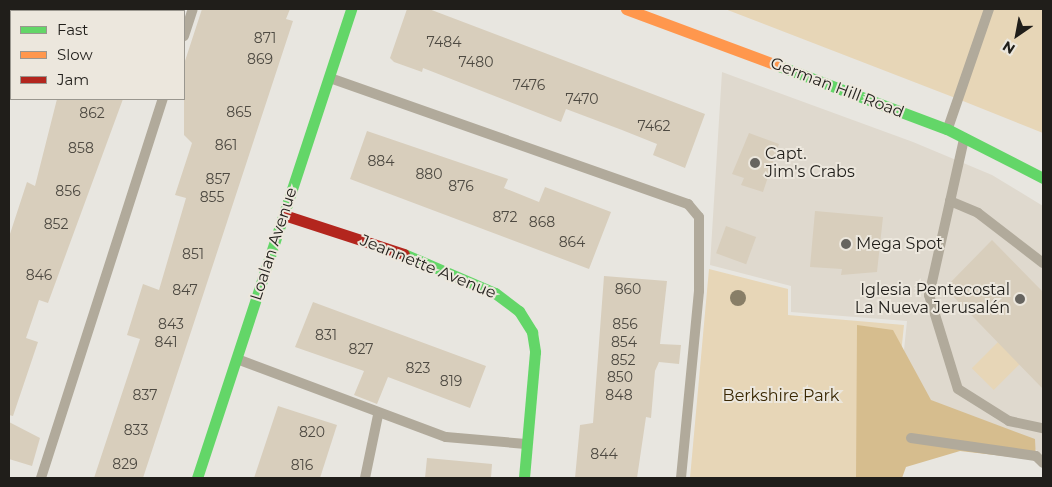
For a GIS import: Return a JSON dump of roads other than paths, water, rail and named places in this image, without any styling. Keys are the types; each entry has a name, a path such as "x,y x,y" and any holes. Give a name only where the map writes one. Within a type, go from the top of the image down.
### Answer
{"street":[{"name":"Loalan Avenue","path":"197,478 351,9"},
{"name":"German Hill Road","path":"626,9 947,130 1043,178"},
{"name":"Jeannette Avenue","path":"284,214 396,251 495,293 520,310 532,332 535,352 524,478"}],"lane":[{"path":"185,33 192,9"},
{"path":"947,130 989,9"},
{"path":"329,78 679,201 699,217 700,291 681,478"},
{"path":"41,478 163,100"},
{"path":"964,138 929,295 958,389 1009,421 1043,428"},
{"path":"950,201 978,213 1043,263"},
{"path":"236,359 378,415 446,437 527,444"},
{"path":"365,478 378,415"},
{"path":"911,438 1036,456 1043,463"}],"place":[{"name":"Capt. Jim's Crabs","path":"755,163"},
{"name":"Mega Spot","path":"846,244"},
{"name":"Iglesia Pentecostal La Nueva Jerusalén","path":"1020,299"}],"park label":[{"name":"Berkshire Park","path":"781,396"}]}
